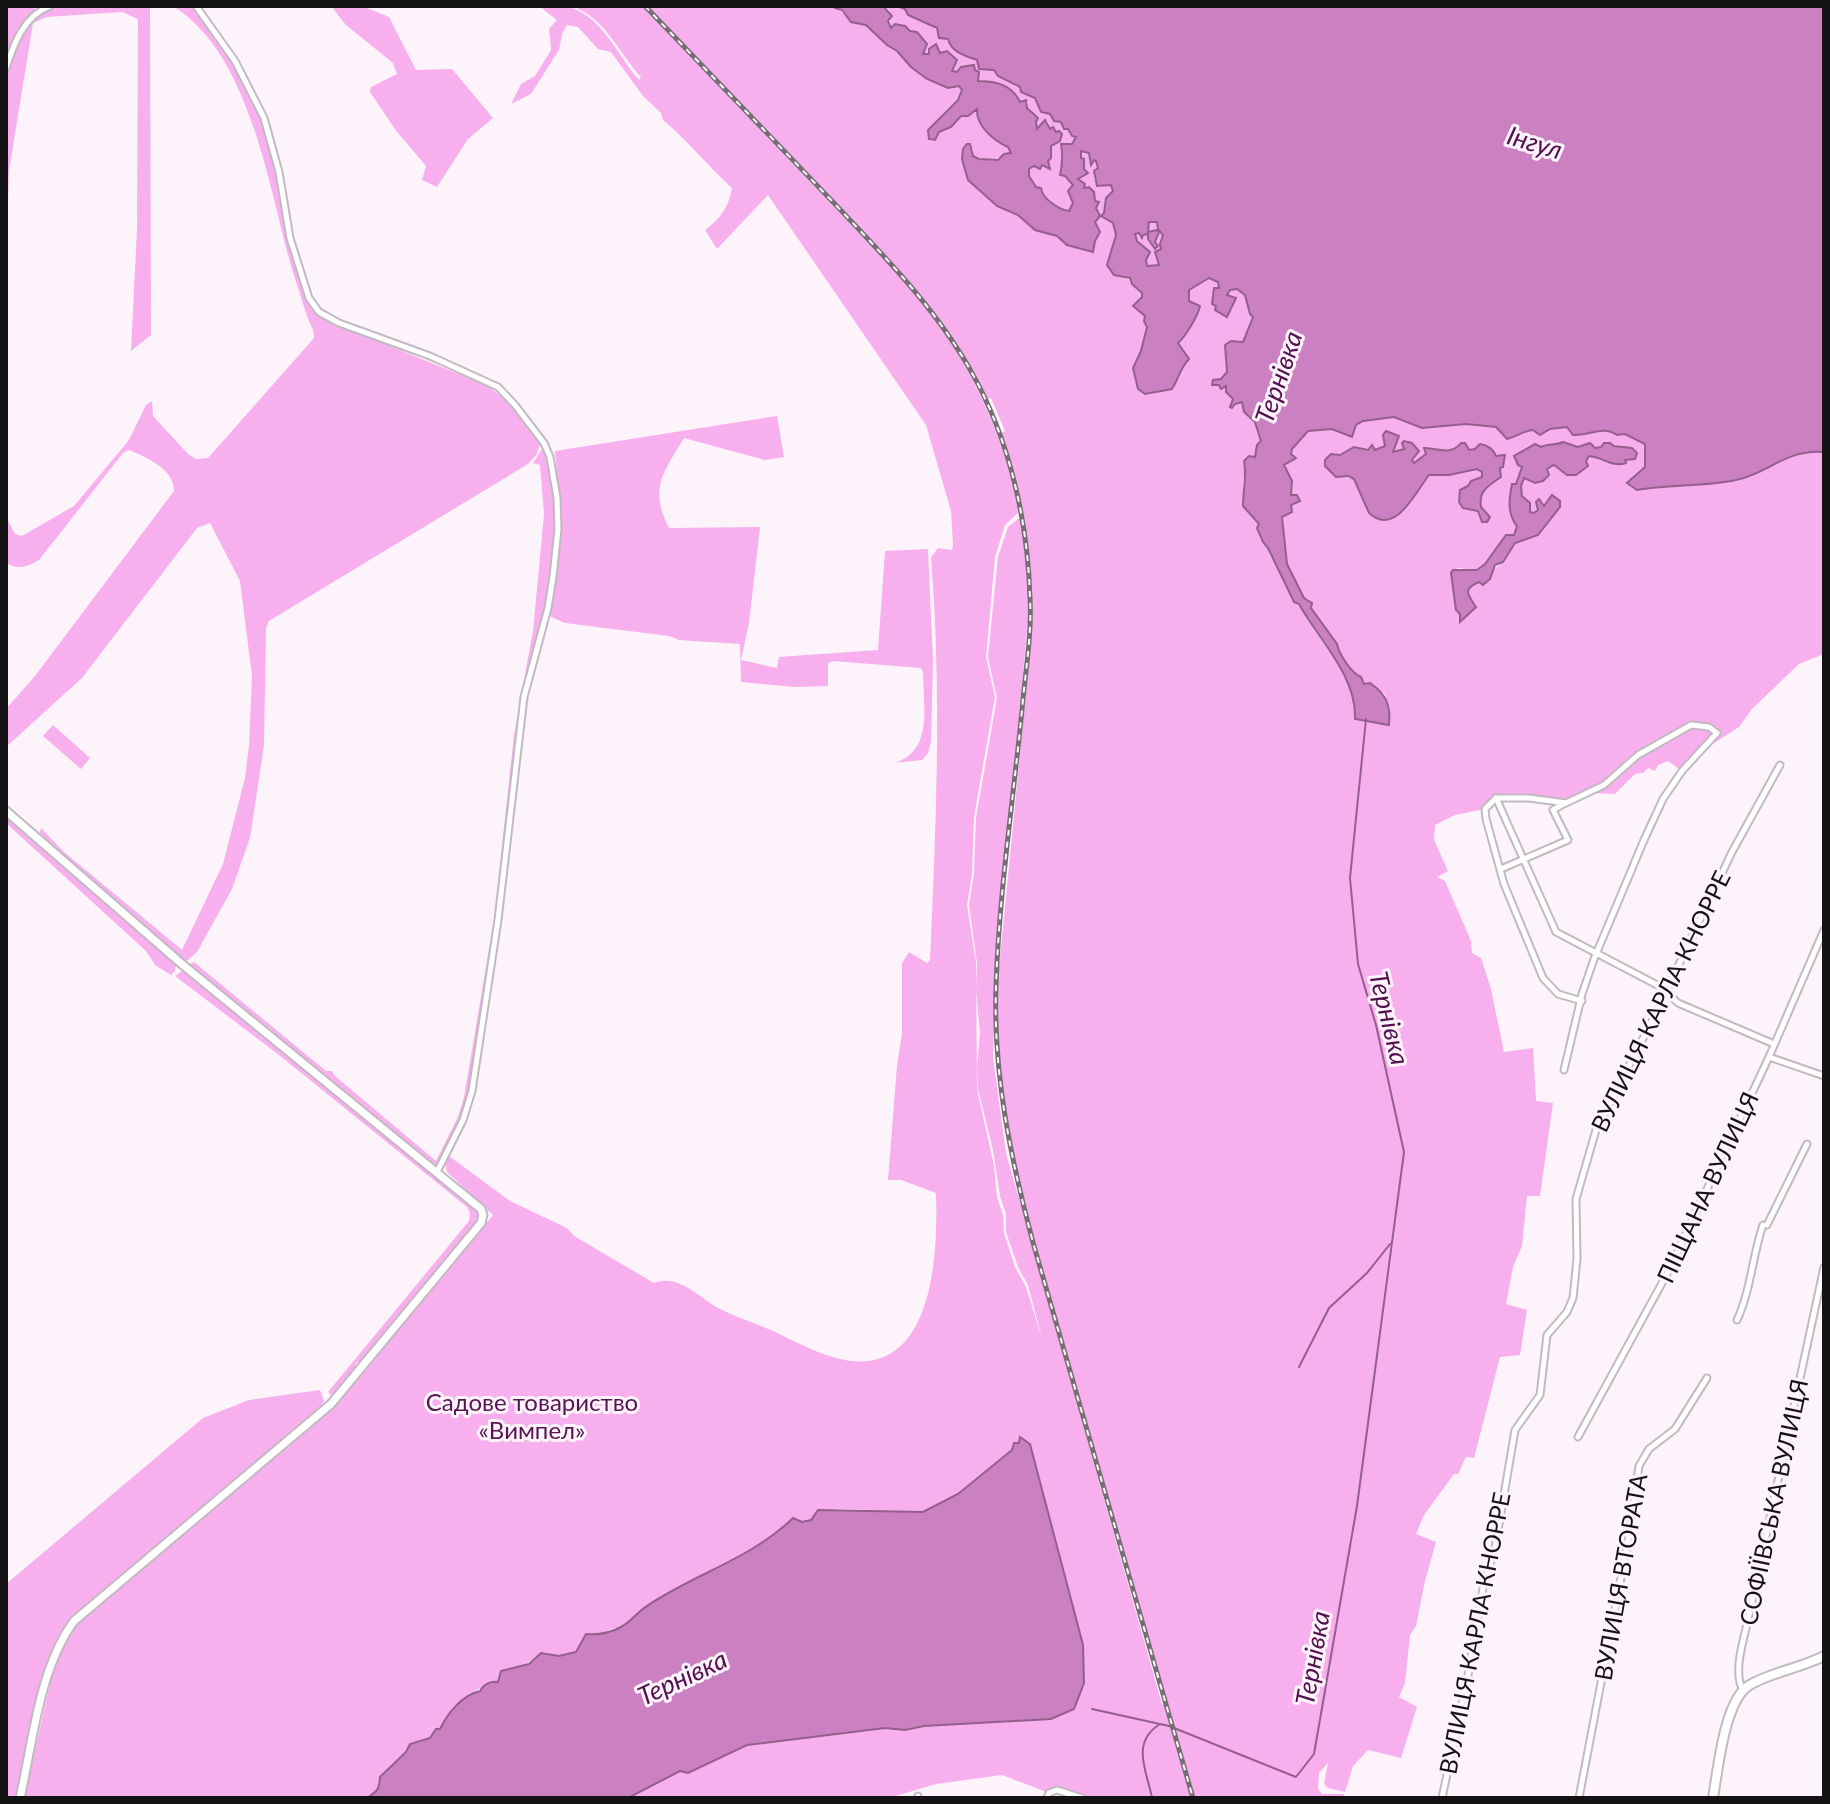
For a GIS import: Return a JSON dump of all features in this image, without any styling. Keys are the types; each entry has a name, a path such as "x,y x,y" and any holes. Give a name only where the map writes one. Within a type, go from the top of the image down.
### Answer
{"main road":[{"path":"1743,1690 1824,1656"},
{"name":"СОФІЇВСЬКА ВУЛИЦЯ","path":"1713,1798 1730,1714 1743,1690"}],"street":[{"path":"6,68 19,32 50,6"},
{"path":"196,6 235,61 264,118 279,172 290,238 313,306 327,317 430,356 498,387 544,443 550,457 558,515 553,577 548,608 524,697 502,888 472,1091 463,1120 437,1172"},
{"path":"1501,869 1568,840 1553,810 1604,785 1638,755 1691,725 1709,727 1717,733 1682,771 1663,799 1582,994 1564,1070"},
{"name":"ВУЛИЦЯ КАРЛА КНОРРЕ","path":"1442,1798 1483,1588 1495,1548 1495,1533 1515,1430 1540,1395 1547,1335 1567,1312 1573,1298 1577,1259 1576,1199 1596,1130 1667,992 1726,864 1780,765"},
{"path":"1566,803 1496,798 1485,809 1504,884 1543,978 1558,994 1582,1001"},
{"path":"1496,798 1553,929 1558,934 1667,992 1678,1003 1774,1044"},
{"path":"6,811 183,965 481,1209 483,1215 481,1223 331,1404 74,1621 52,1660 20,1798"},
{"name":"ПІЩАНА ВУЛИЦЯ","path":"1578,1437 1668,1272 1769,1057 1824,930"},
{"path":"1769,1057 1824,1076"},
{"path":"1737,1320 1746,1300 1754,1254 1765,1225 1807,1144"},
{"name":"СОФІЇВСЬКА ВУЛИЦЯ","path":"1743,1690 1739,1679 1744,1640 1824,1267"},
{"name":"ВУЛИЦЯ ВТОРАТА","path":"1579,1798 1628,1541 1639,1466 1649,1449 1675,1429 1707,1378"},
{"path":"1047,1798 1049,1793 1057,1790 1082,1798"}],"green space":[{"path":"6,6 34,6 35,12 21,29 6,65"},
{"path":"150,6 151,335 131,351 137,229 138,19 122,12 47,17 33,23 9,171 6,263 6,71 16,40 37,15 52,7"},
{"path":"173,6 193,6 199,11 233,63 261,119 277,179 288,239 307,300 326,320 488,386 513,406 540,444 537,454 528,464 269,621 266,628 264,745 250,838 232,889 197,952 187,961 39,836 41,828 64,852 182,950 223,864 245,778 249,745 252,676 240,581 210,523 197,528 82,678 6,747 6,709 35,676 174,491 173,483 165,470 152,461 129,450 123,453 39,560 23,567 6,563 6,517 15,534 22,536 74,506 129,440 146,405 152,401 153,416 188,454 196,459 208,458 314,338 253,125 239,89 221,56 200,28"},
{"path":"331,6 362,6 389,17 416,70 452,69 493,118 468,139 437,187 422,180 426,166 397,132 370,92 371,87 397,74 393,63 346,25"},
{"name":"Садове товариство «Вимпел»","path":"539,6 565,6 578,10 599,26 639,80 641,77 602,27 583,11 571,6 642,6 913,290 933,316 980,394 1002,449 1019,507 1001,433 1005,431 991,398 986,399 961,351 915,288 647,6 835,6 847,17 866,25 921,74 948,88 959,86 962,90 959,96 939,119 939,132 977,109 988,132 1009,147 1011,153 990,161 973,156 972,147 968,180 997,206 1019,215 1035,230 1094,241 1100,232 1095,222 1096,202 1078,177 1084,169 1081,150 1089,153 1098,168 1094,171 1094,179 1105,186 1111,185 1113,191 1106,198 1101,217 1113,223 1116,235 1107,265 1139,290 1142,297 1135,303 1146,316 1144,321 1147,327 1141,351 1133,368 1178,380 1180,368 1188,359 1178,343 1198,315 1189,301 1189,290 1209,278 1219,282 1220,289 1214,288 1212,304 1225,315 1230,289 1237,289 1245,295 1253,317 1243,342 1231,341 1225,360 1228,372 1219,385 1226,386 1233,399 1231,408 1242,401 1244,412 1255,422 1262,442 1243,479 1243,494 1260,524 1271,557 1310,624 1345,675 1355,707 1355,719 1389,724 1385,694 1363,684 1353,673 1311,608 1309,599 1304,599 1285,556 1281,525 1292,495 1284,465 1295,457 1291,454 1292,449 1308,431 1332,429 1351,437 1356,425 1363,421 1394,417 1422,428 1466,424 1496,427 1515,437 1521,431 1567,427 1573,435 1611,430 1645,444 1645,467 1637,490 1736,480 1789,457 1824,452 1824,654 1799,664 1752,709 1739,727 1694,756 1682,771 1668,761 1658,765 1655,771 1648,768 1643,773 1635,774 1615,794 1593,793 1566,803 1496,798 1485,809 1455,815 1435,825 1434,840 1448,871 1437,877 1445,881 1471,941 1472,953 1481,958 1504,1052 1533,1048 1536,1101 1553,1103 1540,1196 1527,1196 1522,1246 1513,1267 1506,1304 1527,1310 1520,1355 1500,1357 1474,1458 1466,1457 1458,1474 1454,1474 1424,1515 1416,1534 1436,1542 1416,1626 1410,1635 1405,1683 1399,1697 1417,1707 1401,1758 1368,1750 1353,1766 1345,1792 1324,1784 1328,1763 1319,1773 1318,1789 1322,1794 1344,1794 1343,1798 1195,1798 1179,1743 1174,1741 1191,1798 1085,1798 1059,1787 1049,1793 1002,1775 936,1784 889,1798 628,1798 680,1771 688,1773 747,1745 924,1726 1030,1450 1030,1444 1020,1438 1019,1444 973,1482 935,1508 910,1513 847,1509 833,1510 802,1522 793,1518 752,1550 650,1604 619,1628 598,1636 589,1634 576,1652 559,1656 541,1653 522,1666 507,1669 498,1682 480,1688 464,1699 430,1738 410,1744 406,1752 380,1777 377,1790 367,1798 24,1798 52,1675 46,1666 16,1798 6,1798 6,1584 203,1418 249,1400 320,1390 324,1401 317,1412 126,1575 130,1580 333,1407 493,1215 447,1172 445,1164 449,1156 510,1201 567,1228 574,1236 654,1283 672,1281 680,1284 720,1309 826,1355 845,1360 875,1360 897,1349 913,1330 925,1305 935,1247 936,1193 901,1180 888,1180 902,1034 902,963 909,952 927,963 930,960 937,709 931,557 938,548 952,550 953,545 951,511 926,425 768,195 717,249 705,230 723,212 732,188 663,120 661,113 643,96 611,52 598,49 578,27 567,25 559,50 531,94 511,104 521,84 535,76 551,50 549,29 557,20","holes":["1387,431 1397,434 1399,439 1393,452 1412,445 1419,450 1412,460 1414,463 1426,454 1424,448 1441,452 1465,447 1484,454 1505,455 1500,472 1481,495 1481,507 1487,517 1482,522 1478,511 1459,502 1462,489 1482,477 1478,469 1428,475 1396,516 1378,519 1369,513 1353,479 1335,475 1327,465 1350,451 1375,450 1385,446","1604,443 1633,448 1637,453 1624,460 1601,461 1588,455 1586,461 1558,470 1555,465 1550,466 1543,479 1524,477 1522,491 1530,512 1538,510 1537,502 1545,506 1527,540 1515,544 1504,561 1472,587 1468,598 1473,602 1459,618 1451,573 1458,568 1477,570 1506,535 1514,535 1517,526 1510,511 1510,495 1512,484 1516,484 1522,467 1514,456 1551,445 1601,447","1020,511 1028,556 1032,632 997,988 999,1059 1007,1129 1036,1246 1167,1706 1162,1704 1006,1153 993,1058 997,942 1028,622 1027,566 1021,519 1008,527 998,557 988,657 997,698 976,818 974,873 969,905 977,963 976,984 976,962 967,905 972,873 974,817 995,697 986,657 995,557 1005,525","976,991 980,1033 978,1089 1006,1214 1006,1232 1028,1285 1042,1339 1026,1287 1015,1267 1004,1233 1003,1215 997,1197 994,1166 977,1089"]},
{"path":"883,6 899,8 924,20 954,46 977,60 979,69 994,70 1020,87 1021,92 1035,98 1040,112 1055,118 1076,137 1076,142 1062,151 1062,170 1073,186 1073,203 1069,211 1056,206 1045,196 1028,172 1034,166 1046,167 1051,146 1058,142 1062,134 1049,129 1048,121 1038,129 1027,108 1028,102 1020,102 996,84 978,80 979,72 974,68 952,71 953,56 940,53 934,44 929,54 922,53 927,44 909,30 891,28 889,10"},
{"path":"1149,222 1157,222 1163,235 1159,265 1147,266 1150,252 1136,238 1135,233 1148,234 1148,239 1154,244 1159,232 1148,232"},
{"path":"777,416 784,457 765,460 684,438 661,482 659,492 663,514 669,528 760,527 749,623 741,660 777,668 779,657 878,650 885,551 928,549 933,661 931,741 928,753 922,760 894,763 907,757 921,738 924,713 921,668 833,661 828,663 828,686 795,687 741,682 740,644 679,640 669,636 565,623 549,616 559,555 555,451"},
{"path":"545,449 550,462 556,516 551,576 546,608 522,697 508,825 470,1090 447,1148 436,1165 431,1165 188,965 194,962 326,1071 332,1071 436,1161 458,1117 464,1097 494,920 514,735 533,631 544,514 540,465 533,463"},
{"path":"53,725 90,758 81,769 43,736"},
{"path":"6,816 176,963 175,971 171,975 155,965 146,951 6,823"},
{"path":"182,971 475,1208 478,1214 473,1227 361,1363 357,1362 344,1385 331,1395 328,1392 469,1221 470,1213 467,1207 279,1055 175,976"}],"water":[{"name":"Інгул","path":"883,6 892,16 888,21 891,28 895,24 905,26 917,32 927,44 923,54 929,54 929,49 936,44 940,53 947,51 957,60 952,71 974,65 979,72 978,81 1003,85 1020,102 1026,100 1027,108 1038,118 1037,129 1045,120 1050,129 1053,127 1062,134 1060,141 1051,146 1050,169 1042,165 1040,169 1034,166 1029,169 1029,176 1048,200 1069,211 1073,203 1068,191 1073,185 1060,175 1061,144 1072,144 1076,137 1064,129 1061,122 1054,121 1050,114 1041,112 1035,98 1021,92 1020,87 998,76 994,70 979,69 977,60 955,50 948,39 939,38 937,28 908,15 905,9 897,6 1824,6 1824,452 1799,454 1736,480 1637,490 1627,483 1645,467 1645,444 1625,434 1601,431 1573,435 1567,427 1550,429 1540,435 1533,430 1507,439 1496,427 1466,424 1422,428 1394,417 1363,421 1356,425 1352,437 1332,429 1308,431 1292,449 1291,454 1296,458 1284,465 1292,481 1291,495 1297,495 1300,501 1291,505 1292,512 1282,517 1287,564 1304,598 1312,603 1311,608 1337,644 1346,663 1364,684 1370,683 1380,691 1386,701 1389,725 1355,719 1354,703 1343,673 1299,604 1294,602 1263,542 1257,528 1259,524 1243,506 1244,461 1249,456 1255,457 1261,441 1255,422 1244,412 1242,402 1230,407 1233,399 1226,392 1226,386 1221,389 1219,385 1212,385 1213,380 1221,379 1227,372 1225,345 1231,341 1243,342 1253,317 1245,295 1237,289 1230,290 1227,295 1236,298 1227,317 1215,310 1216,306 1212,304 1214,288 1219,288 1218,282 1209,278 1189,290 1189,301 1200,306 1191,326 1178,343 1189,359 1172,389 1145,394 1138,389 1133,368 1147,327 1145,316 1133,306 1142,293 1130,278 1114,275 1107,265 1116,235 1113,223 1101,216 1106,198 1113,191 1111,185 1097,186 1096,161 1091,165 1089,153 1081,151 1084,169 1088,173 1078,179 1085,184 1084,188 1089,187 1094,192 1095,201 1099,202 1096,208 1100,216 1095,222 1100,232 1093,252 1067,245 1057,236 1035,230 1018,215 997,206 968,180 962,159 967,144 970,144 973,156 979,159 998,160 1004,154 1011,153 1008,147 987,132 979,121 977,109 939,132 935,140 929,139 928,130 958,100 962,90 959,86 948,88 927,79 866,25 851,22 842,10 835,8","holes":["1149,222 1157,222 1163,235 1161,249 1155,252 1159,265 1147,266 1150,252 1137,241 1135,234 1139,233 1142,238 1148,234 1155,249 1159,232 1148,232"]},
{"path":"1386,431 1399,436 1393,452 1404,449 1404,441 1412,443 1419,451 1412,460 1414,463 1426,454 1424,448 1448,450 1461,443 1465,443 1469,450 1480,444 1486,445 1496,456 1505,455 1503,467 1500,468 1501,477 1481,496 1481,507 1490,517 1487,522 1482,522 1478,511 1463,508 1459,502 1460,490 1482,477 1482,472 1477,469 1449,475 1429,475 1404,510 1387,520 1369,513 1354,479 1336,477 1325,466 1325,460 1331,454 1340,455 1354,447 1368,450 1372,445 1375,450 1385,446 1383,435"},
{"path":"1563,442 1578,447 1590,443 1595,448 1610,443 1632,448 1637,453 1635,459 1625,460 1626,463 1621,464 1589,456 1586,461 1588,466 1576,475 1567,475 1554,465 1547,469 1549,475 1543,481 1535,483 1524,478 1522,496 1530,503 1530,512 1538,510 1536,502 1539,499 1544,506 1552,495 1560,501 1560,507 1538,535 1515,543 1503,562 1495,565 1490,579 1483,585 1479,582 1470,587 1469,596 1476,607 1460,622 1451,573 1453,570 1477,570 1506,535 1514,535 1517,526 1510,511 1510,501 1512,484 1516,484 1522,467 1514,456 1535,444 1541,447"},
{"path":"1020,1437 1030,1444 1083,1645 1084,1683 1074,1709 1051,1719 924,1726 905,1730 885,1728 747,1745 688,1773 680,1771 628,1798 367,1798 377,1790 380,1777 406,1752 410,1744 430,1738 461,1701 484,1686 498,1682 501,1671 529,1664 541,1653 559,1656 576,1652 586,1634 604,1633 621,1627 668,1593 760,1544 793,1518 802,1522 811,1520 818,1510 923,1512 958,1494 1012,1450"}],"waterway":[{"name":"Тернівка","path":"1092,1709 1169,1726 1296,1777 1314,1754 1357,1506 1404,1152 1376,1025 1358,964 1350,878 1366,719"},
{"path":"1299,1367 1329,1308 1367,1273 1390,1244"},
{"path":"1152,1798 1144,1768 1143,1749 1145,1740 1160,1724"}],"railway":[{"path":"645,6 925,304 972,373 1007,454 1021,512 1030,613 1003,882 996,986 997,1052 1005,1118 1034,1246 1193,1798"}]}
